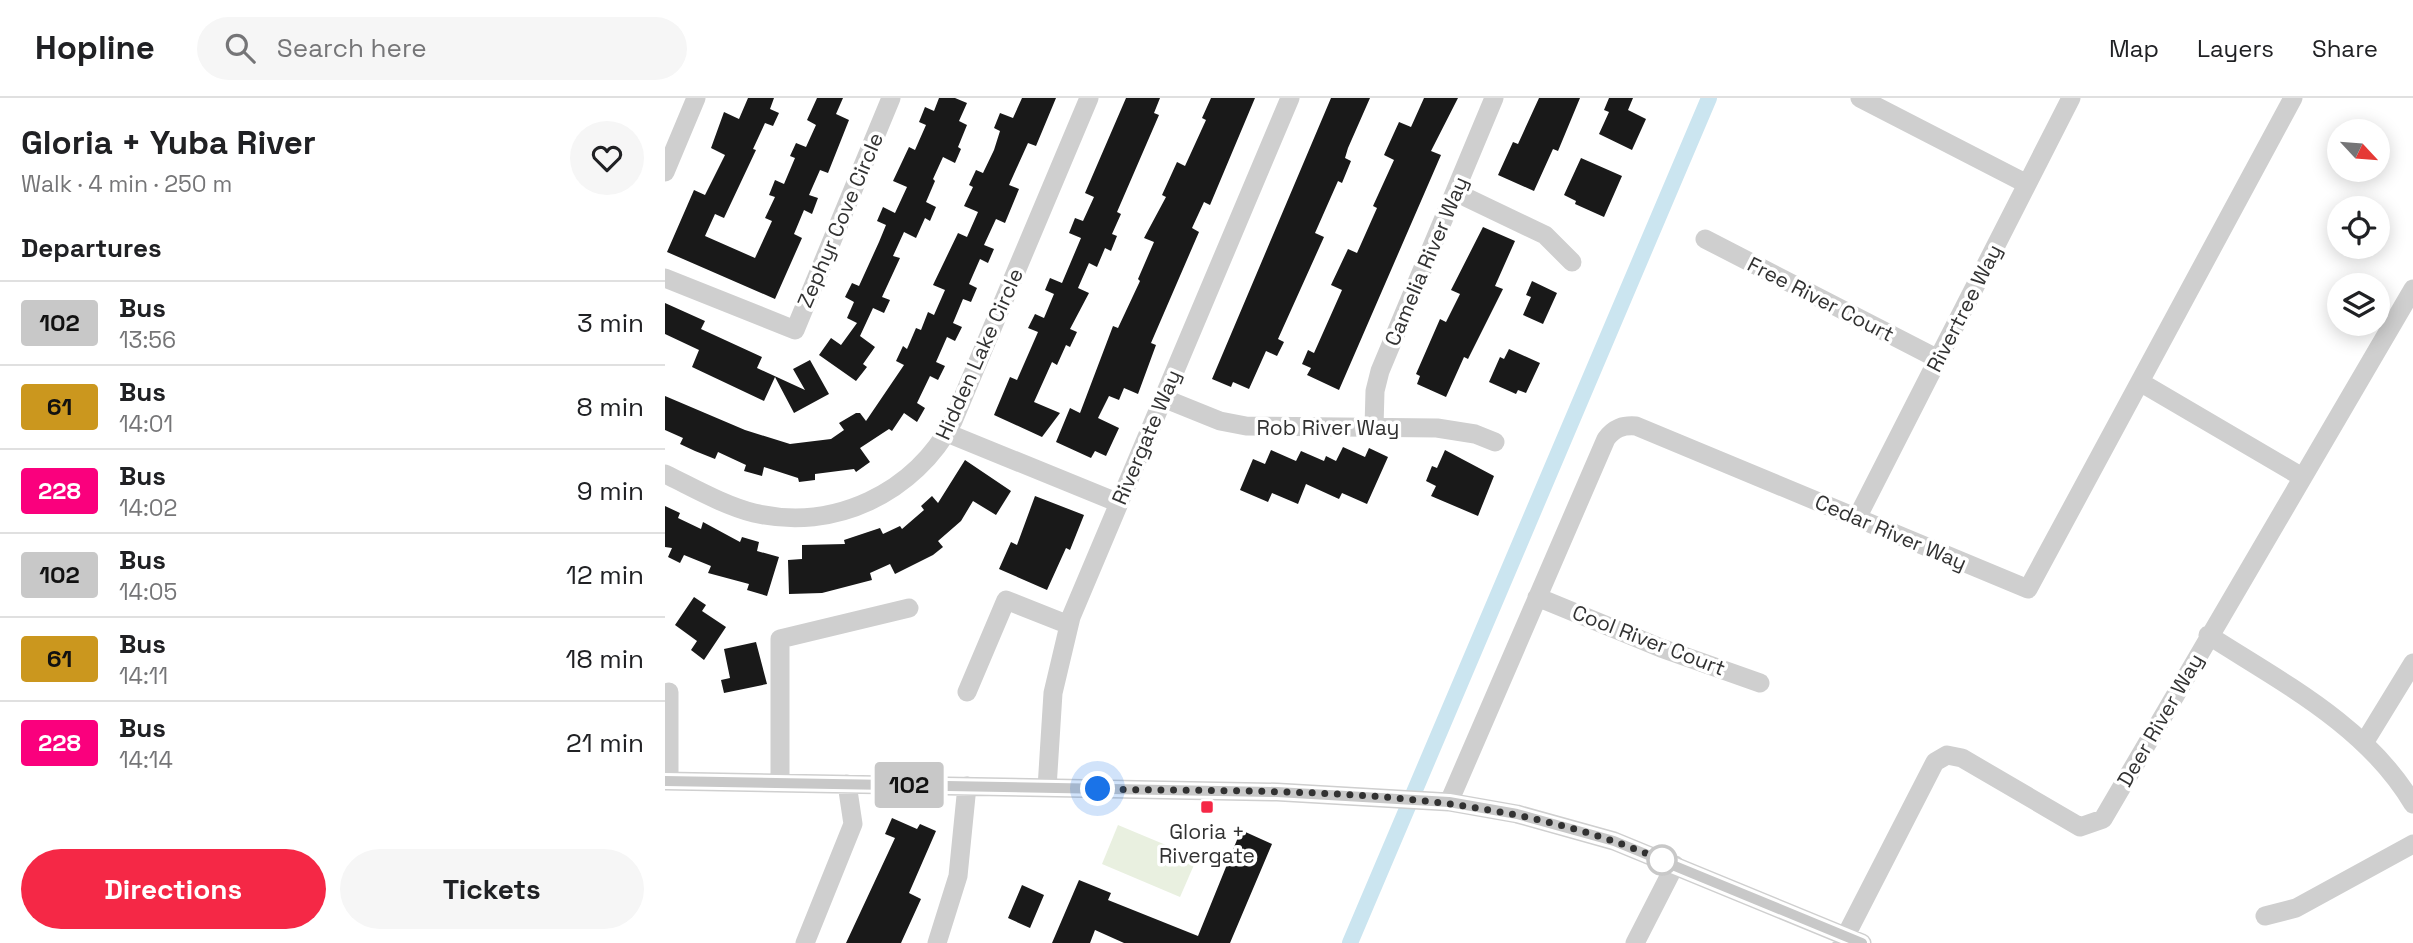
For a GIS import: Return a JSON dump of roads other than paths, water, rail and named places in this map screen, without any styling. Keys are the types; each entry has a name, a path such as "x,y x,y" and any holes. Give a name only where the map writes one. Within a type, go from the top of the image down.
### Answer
{"street":[{"path":"665,172 696,98"},
{"name":"Zephyr Cove Circle","path":"665,278 795,330 891,98"},
{"name":"Hidden Lake Circle","path":"665,474 753,512 794,517 829,515 855,508 898,485 932,454 947,433 1089,98"},
{"name":"Rivergate Way","path":"1047,788 1053,693 1069,625 1290,98"},
{"name":"Camelia River Way","path":"1374,427 1375,391 1380,371 1494,98"},
{"path":"1860,98 2027,184"},
{"name":"Rivertree Way","path":"1857,518 2071,98"},
{"name":"Cedar River Way","path":"1449,802 1606,439 1616,428 1636,426 2028,589 2294,98"},
{"path":"1455,192 1545,235 1572,262"},
{"name":"Free River Court","path":"1705,239 1938,359"},
{"name":"Deer River Way","path":"1850,941 1935,762 1947,755 1962,758 2080,827 2091,825 2103,818 2413,289"},
{"path":"2140,382 2302,477"},
{"name":"Rob River Way","path":"1163,398 1220,421 1246,426 1454,429 1496,442"},
{"path":"947,433 1119,503"},
{"name":"Cool River Court","path":"1537,597 1661,648 1760,683"},
{"path":"967,692 1006,600 1069,625"},
{"path":"780,783 780,639 909,608"},
{"path":"2209,635 2316,704 2364,743 2389,770 2413,804"},
{"path":"2364,743 2413,663"},
{"path":"669,692 667,781 1391,797 1449,802 1576,828 1675,865 1850,941"},
{"path":"805,943 853,824 847,784"},
{"path":"937,943 958,876 967,786"},
{"path":"2265,916 2296,908 2413,844"},
{"path":"1635,943 1675,865"}],"waterway":[{"path":"1350,943 1709,98"}],"place":[{"name":"Gloria + Rivergate","path":"1207,807"}]}
